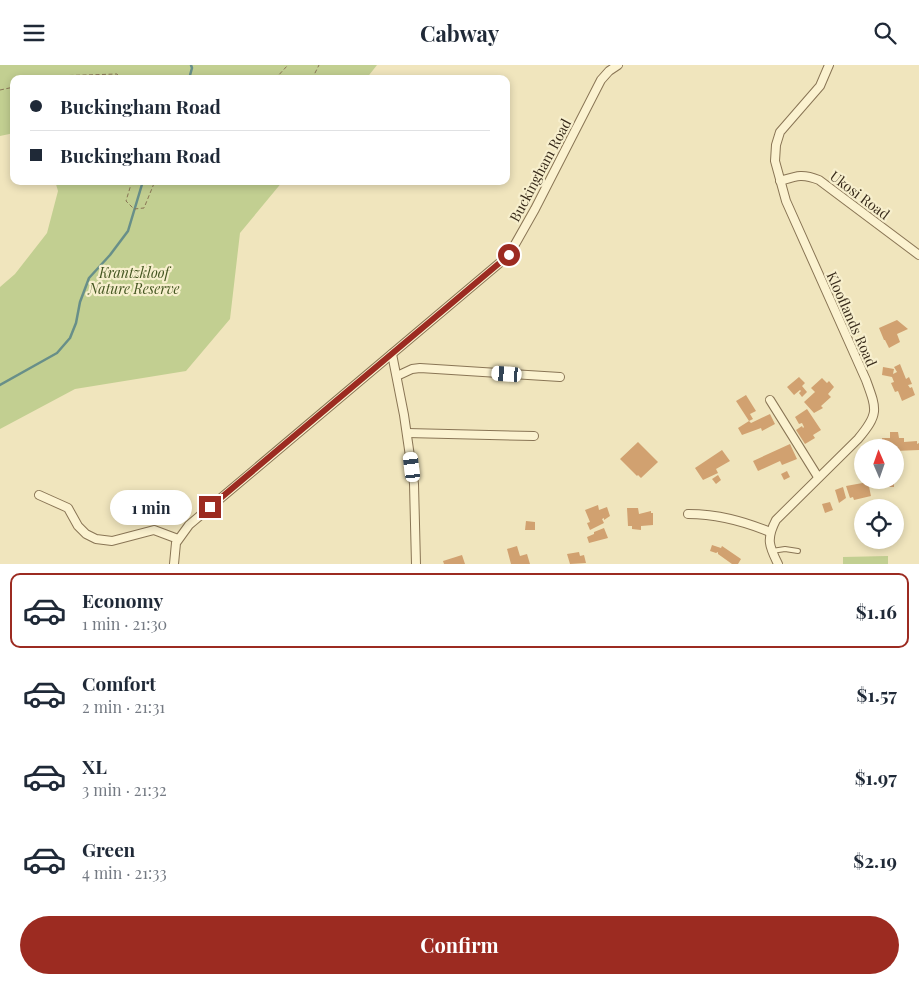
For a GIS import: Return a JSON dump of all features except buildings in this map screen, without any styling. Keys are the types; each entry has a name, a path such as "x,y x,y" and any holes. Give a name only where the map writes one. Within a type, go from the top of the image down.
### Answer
{"street":[{"name":"Buckingham Road","path":"178,539 189,525 509,255 535,209 601,80 618,65"},
{"name":"Klooflands Road","path":"770,532 785,509 869,426 873,419 874,402 866,380 786,201 775,161 776,145 780,132 820,86 829,65"},
{"name":"Ukosi Road","path":"780,181 798,175 808,175 819,180 919,255"},
{"path":"392,354 407,433 414,484 416,564"},
{"path":"397,376 412,369 420,368 560,377"},
{"path":"770,400 788,432 818,477"},
{"path":"407,433 534,436"},
{"path":"39,495 68,508 78,526 86,534 96,539 112,541 154,530 178,539 174,551 174,564"},
{"path":"688,514 719,515 770,532 772,551 778,564"}],"lane":[{"path":"772,551 785,549 798,551"}],"path":[{"path":"279,75 288,65"},
{"path":"85,75 118,75"},
{"path":"131,185 126,201 134,209 144,208 153,185"}],"green space":[{"path":"0,65 377,65 369,75 10,75 10,134 0,136"},
{"name":"Krantzkloof Nature Reserve","path":"56,185 280,185 240,233 230,319 186,371 75,389 0,429 0,287 15,274 47,233 58,191"},
{"path":"888,556 888,564 843,564 843,557"}],"waterway":[{"path":"190,75 191,65"},
{"path":"0,385 57,353 70,338 89,278 128,231 142,185"}],"route":[{"path":"210,507 509,255"}]}
